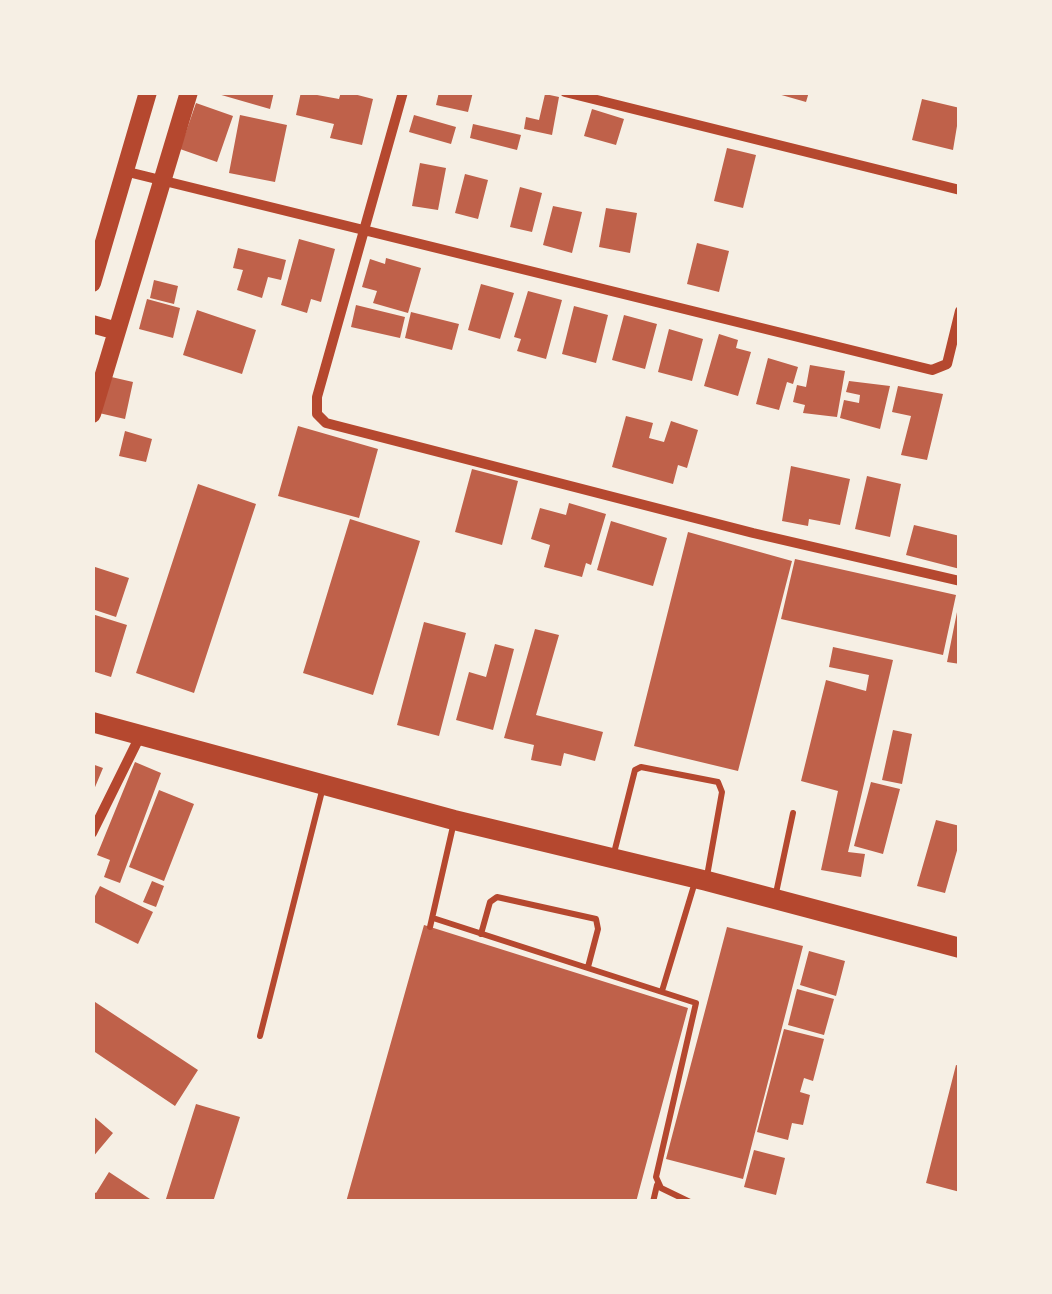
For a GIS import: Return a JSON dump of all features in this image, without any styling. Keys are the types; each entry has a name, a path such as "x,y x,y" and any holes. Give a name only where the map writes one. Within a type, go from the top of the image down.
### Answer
{"main road":[{"path":"92,722 454,820 960,948"}],"street":[{"path":"92,283 148,92"},
{"path":"92,414 188,92"},
{"path":"403,92 317,397 316,414 326,423 752,533 960,581"},
{"path":"565,92 960,190"},
{"path":"124,171 932,370 947,364 960,311"},
{"path":"92,324 117,330"},
{"path":"92,833 140,735"}],"lane":[{"path":"612,859 635,770 641,767 718,782 722,792 701,880 662,991"},
{"path":"260,1036 323,784"},
{"path":"775,899 793,813"},
{"path":"454,820 432,923 482,934 696,1004 653,1202"},
{"path":"482,934 490,902 498,897 596,919 598,929 588,967"},
{"path":"657,1184 690,1202"}],"building":[{"path":"211,92 274,92 270,109"},
{"path":"301,92 339,99 341,92 346,92 373,99 362,145 330,138 334,124 296,115"},
{"path":"439,92 473,92 468,112 436,105"},
{"path":"771,92 809,92 806,102"},
{"path":"545,94 559,97 552,135 524,129 526,117 539,120"},
{"path":"922,99 960,108 953,150 912,140"},
{"path":"196,103 233,116 217,162 180,149"},
{"path":"592,109 624,119 616,145 584,136"},
{"path":"240,115 287,125 275,182 229,173"},
{"path":"414,115 456,127 451,144 409,132"},
{"path":"473,124 521,135 517,150 470,138"},
{"path":"727,148 756,155 743,208 714,201"},
{"path":"420,163 446,168 438,210 412,206"},
{"path":"465,174 488,180 478,219 455,213"},
{"path":"520,187 542,193 532,232 510,227"},
{"path":"553,206 582,212 572,253 543,245"},
{"path":"606,208 637,213 630,253 599,247"},
{"path":"299,239 335,249 321,302 311,299 307,313 281,305"},
{"path":"697,243 729,251 719,292 687,284"},
{"path":"238,248 286,260 281,280 268,277 262,298 237,290 243,270 233,268"},
{"path":"386,258 421,268 408,313 373,303 377,291 362,287 370,259 385,264"},
{"path":"154,280 178,286 174,304 150,298"},
{"path":"481,284 514,293 500,339 468,330"},
{"path":"528,291 562,300 546,359 517,351 521,339 514,337"},
{"path":"147,299 180,308 173,338 139,329"},
{"path":"356,305 405,317 400,338 351,327"},
{"path":"574,306 608,315 596,363 562,354"},
{"path":"197,310 256,330 242,374 183,355"},
{"path":"411,312 459,324 452,350 405,338"},
{"path":"624,315 657,324 645,369 612,360"},
{"path":"669,329 703,339 692,381 658,372"},
{"path":"719,334 738,340 736,348 751,352 738,396 704,386"},
{"path":"768,358 798,367 793,384 787,382 779,410 756,404"},
{"path":"810,365 845,371 837,417 803,413 805,405 793,402 797,385 806,387"},
{"path":"107,376 133,382 125,419 99,413"},
{"path":"849,381 890,386 880,429 840,418 844,400 859,403 860,395 846,392"},
{"path":"898,386 943,394 927,460 901,455 911,416 892,412"},
{"path":"626,416 653,423 649,438 664,442 671,421 698,430 687,468 678,465 673,484 612,467"},
{"path":"298,426 378,449 359,518 278,496"},
{"path":"125,431 152,439 146,462 119,456"},
{"path":"791,466 850,479 840,525 809,519 808,526 782,521"},
{"path":"472,469 518,481 502,545 455,532"},
{"path":"867,476 901,484 890,537 855,529"},
{"path":"198,484 256,504 194,693 136,673"},
{"path":"569,503 606,514 591,565 586,563 582,577 544,567 550,545 531,539 540,508 566,515"},
{"path":"350,519 420,541 373,695 303,673"},
{"path":"611,521 667,538 653,586 597,570"},
{"path":"914,525 960,536 960,569 906,555"},
{"path":"688,532 792,561 738,771 634,746"},
{"path":"795,559 956,595 943,655 781,619"},
{"path":"92,566 129,578 116,617 92,609"},
{"path":"960,608 960,664 947,662"},
{"path":"92,614 127,625 111,677 92,671"},
{"path":"424,622 466,633 439,736 397,725"},
{"path":"535,629 559,635 536,715 603,732 595,761 564,753 561,766 531,760 534,745 504,738"},
{"path":"495,644 514,649 493,730 456,720 469,672 486,677"},
{"path":"833,647 893,660 848,852 865,854 861,877 821,870 838,791 801,781 826,680 866,691 869,675 829,667"},
{"path":"893,730 912,734 902,784 882,780"},
{"path":"135,762 161,773 120,883 104,877 110,860 97,855"},
{"path":"92,764 103,768 93,792 92,792"},
{"path":"871,782 900,789 883,854 854,846"},
{"path":"159,790 194,804 164,881 129,867"},
{"path":"936,820 960,826 960,840 945,893 917,886"},
{"path":"152,881 164,886 156,907 143,902"},
{"path":"100,886 153,912 138,944 92,921 92,902"},
{"path":"424,925 688,1008 636,1202 346,1202"},
{"path":"727,927 803,946 743,1179 666,1159"},
{"path":"809,951 845,961 836,996 800,985"},
{"path":"797,989 834,999 824,1035 788,1025"},
{"path":"92,1000 198,1070 175,1106 92,1050"},
{"path":"784,1029 824,1039 813,1081 804,1078 800,1092 810,1095 803,1125 792,1123 788,1140 757,1132"},
{"path":"956,1065 960,1066 960,1192 926,1183"},
{"path":"196,1104 240,1117 213,1202 165,1202"},
{"path":"92,1115 113,1133 92,1158"},
{"path":"754,1150 785,1158 776,1195 744,1187"},
{"path":"109,1172 149,1202 92,1202 92,1191 96,1193"}]}
